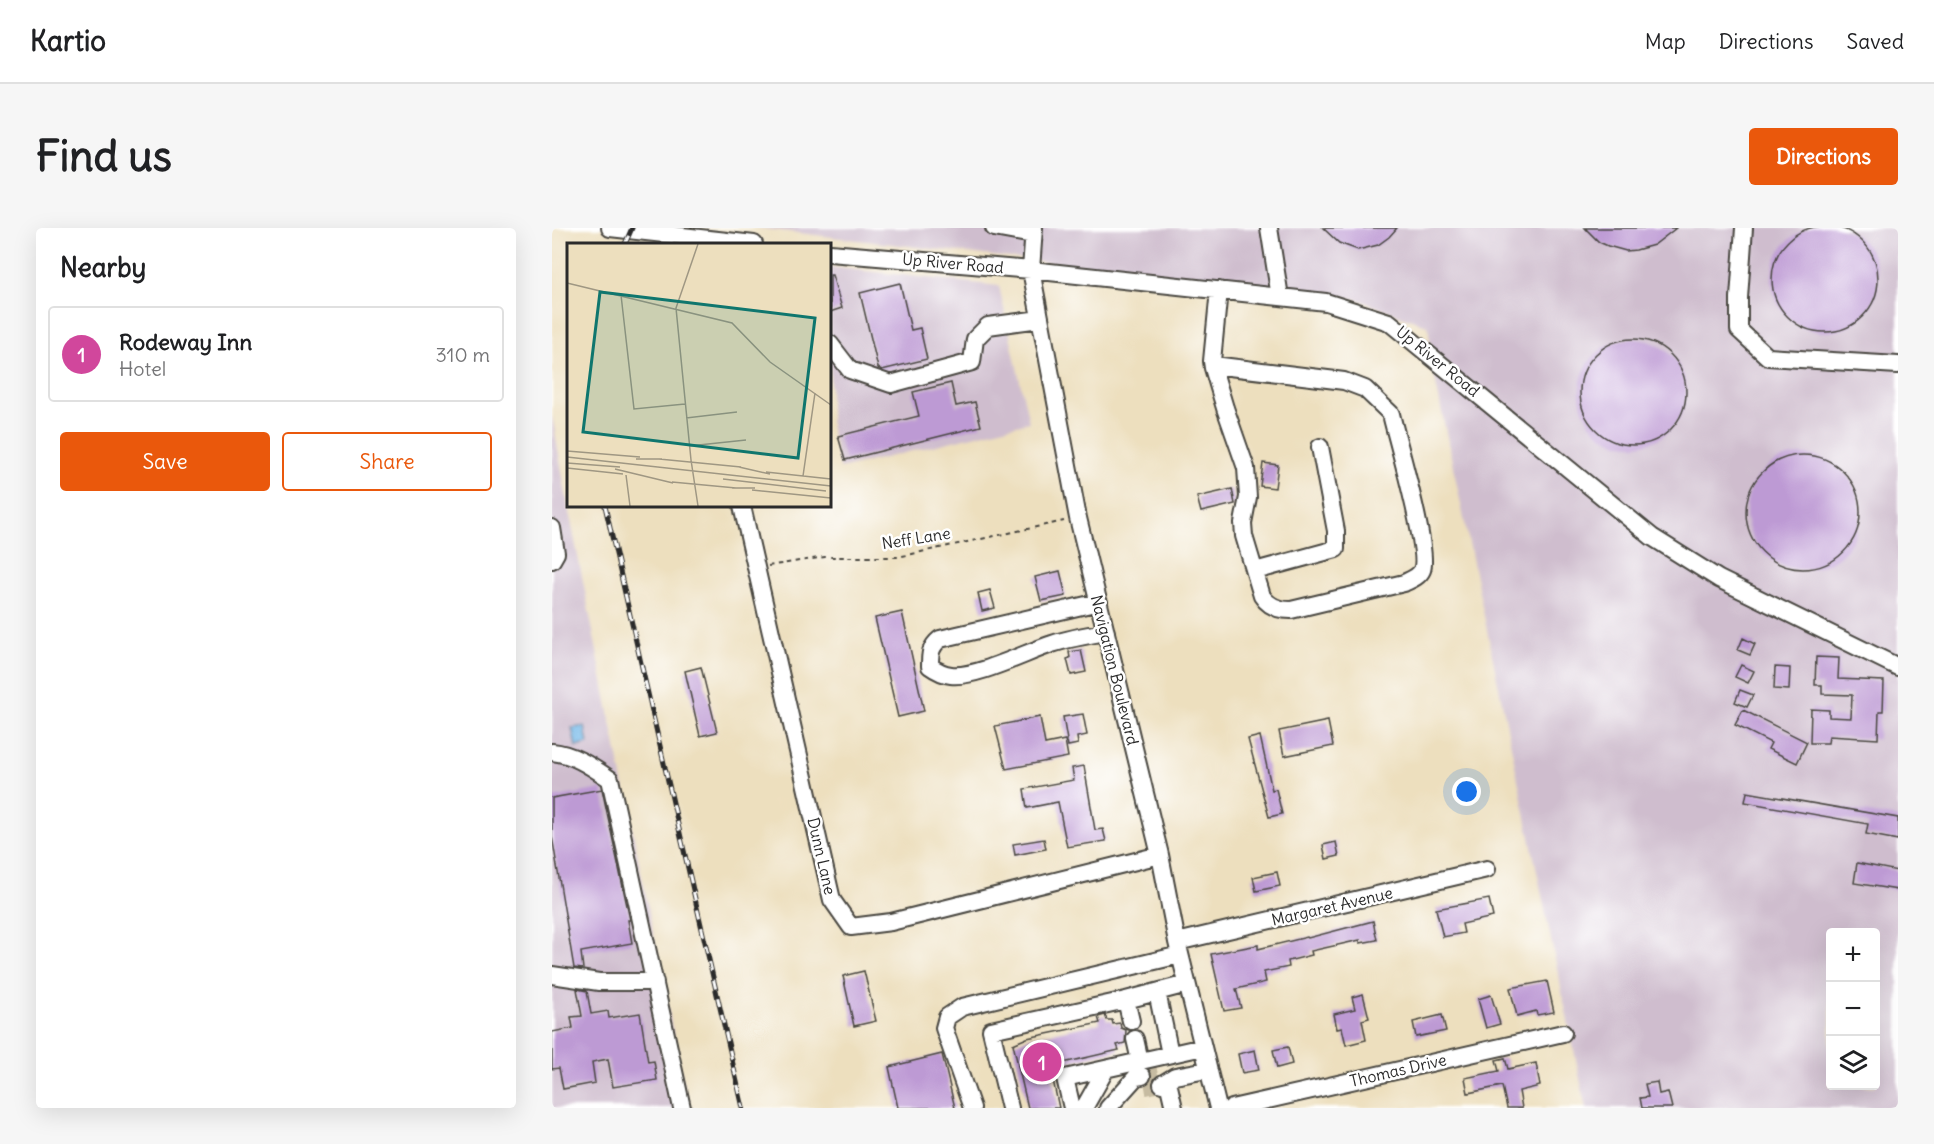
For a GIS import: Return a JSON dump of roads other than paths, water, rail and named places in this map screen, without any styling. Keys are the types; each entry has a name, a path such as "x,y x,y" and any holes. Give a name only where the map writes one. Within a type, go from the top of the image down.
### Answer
{"street":[{"path":"617,228 658,231 683,240 736,243"},
{"path":"994,228 1033,232"},
{"path":"1269,228 1280,297"},
{"path":"1744,228 1738,298 1739,330 1768,357 1898,365"},
{"name":"Navigation Boulevard","path":"1033,232 1031,270 1078,518 1160,855 1187,984 1218,1108"},
{"name":"Up River Road","path":"831,253 1031,270 1326,302 1389,322 1652,537 1719,579 1898,667"},
{"path":"1213,365 1344,381 1365,389 1391,414 1420,532 1424,558 1422,571 1416,578 1404,584 1309,607 1283,610 1267,603 1262,596 1244,536 1243,524 1248,497 1246,468 1213,365 1212,346 1219,290"},
{"path":"831,345 850,370 891,384 972,362 975,339 988,326 1041,319"},
{"path":"1255,571 1336,549 1336,531 1320,447"},
{"name":"Dunn Lane","path":"742,507 832,900 851,927 891,922 1160,855"},
{"path":"552,528 556,553 552,560"},
{"path":"1099,602 939,639 933,644 930,652 930,666 938,672 952,676 964,674 998,665 1053,643 1106,632"},
{"path":"552,752 580,760 610,778 682,1108"},
{"name":"Margaret Avenue","path":"972,1108 944,1028 947,1017 962,1006 1487,869"},
{"path":"552,975 599,982 655,982"},
{"path":"1010,1108 991,1030 1187,984"},
{"path":"1157,992 1170,1054"},
{"path":"1126,1000 1131,1021"},
{"name":"Thomas Drive","path":"1232,1108 1563,1033"},
{"path":"1135,1039 1139,1077"},
{"path":"1108,1108 1139,1077 1170,1054 1203,1047"},
{"path":"1072,1108 1065,1078 1106,1069 1139,1077"},
{"path":"1084,1108 1106,1069"},
{"path":"1174,1108 1166,1078 1207,1070"}],"water":[{"path":"585,726 588,744 576,747 572,728"}],"tunnel":[{"path":"1142,1076 1159,1072"},
{"path":"1145,1087 1162,1084"}],"railway":[{"path":"625,243 632,228"},
{"path":"605,507 743,1108"}],"place":[{"name":"Rodeway Inn","path":"1042,1062"}]}
